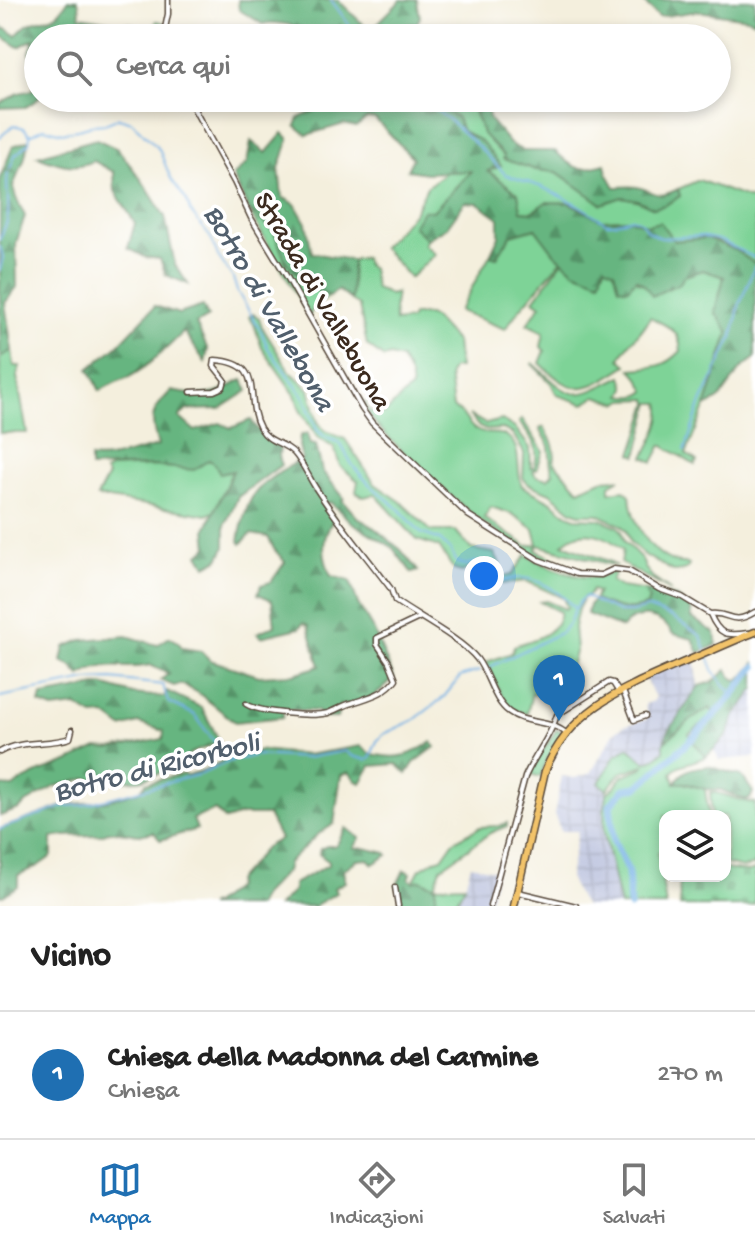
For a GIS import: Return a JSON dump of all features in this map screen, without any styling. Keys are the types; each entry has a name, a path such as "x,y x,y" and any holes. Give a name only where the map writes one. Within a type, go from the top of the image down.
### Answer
{"main road":[{"path":"514,906 545,771 567,734 588,712 620,690 753,633"}],"street":[{"path":"166,24 168,0"},
{"name":"Strada di Vallebuona","path":"196,112 251,218 362,409 390,442 468,515 539,560 577,574 601,575 614,569 629,571 710,614"},
{"path":"191,392 214,391 223,387 225,380 214,366 215,360 240,365 248,374 258,425 268,439 295,454 323,499 391,589 395,601 467,648 484,669 507,711 520,718 554,726 567,734"},
{"path":"753,633 735,636 720,631 710,614 736,620 755,612"},
{"path":"246,704 265,711 327,713 374,696 389,688 396,679 377,644 377,638 420,617"},
{"path":"720,647 729,634"},
{"path":"490,906 525,777 559,712 609,682 620,690 634,720 645,716"},
{"path":"0,752 13,745 58,742 70,738 72,730"},
{"path":"395,887 398,906"},
{"path":"518,892 576,906"}],"shaded area":[{"path":"694,655 699,686 668,732 664,751 646,762 628,748 600,783 607,790 604,812 620,906 585,906 569,877 578,831 561,831 554,814 562,776 575,778 591,773 614,733 623,726 647,719 645,704 654,701 655,697 644,677"},
{"path":"755,688 755,757 719,760 714,750 727,736 735,716"},
{"path":"471,865 497,871 488,906 454,906 465,885"}],"green space":[{"path":"68,0 77,0 80,16 120,24 29,24 53,16"},
{"path":"238,0 338,0 363,24 263,24 239,10"},
{"path":"401,0 417,0 420,17 417,23 377,24"},
{"path":"641,0 755,0 755,21 698,11 659,17"},
{"path":"0,26 16,35 24,28 24,44 19,47 0,35"},
{"path":"24,92 24,107 0,108 0,103"},
{"path":"312,112 447,112 457,118 462,131 482,142 501,166 488,171 518,193 521,211 532,212 546,202 570,203 602,220 629,219 646,225 660,222 674,241 707,238 735,250 755,264 755,358 741,369 720,398 705,408 729,332 715,312 724,277 703,270 684,276 680,283 652,296 636,279 627,289 619,287 614,271 605,266 600,281 574,271 555,254 535,228 511,235 497,257 490,255 499,236 499,218 478,203 465,202 447,227 427,239 413,226 423,210 433,211 471,171 426,173 407,170 413,158 375,119 367,118 356,127 344,124 307,135 296,126 299,118"},
{"path":"440,112 474,112 483,134 504,156 536,170 557,172 602,204 622,197 654,208 680,196 678,189 699,180 755,201 755,264 735,250 707,238 674,241 660,223 646,225 629,219 602,220 570,203 547,202 532,212 521,211 518,193 488,171 500,166 482,142 462,131"},
{"path":"474,112 488,112 489,119 510,144 523,151 555,151 578,168 605,164 615,187 637,187 660,195 678,189 680,196 654,208 622,197 602,204 557,172 536,170 503,159 504,156 483,134"},
{"path":"283,133 289,139 279,168 282,197 295,204 306,223 312,253 352,260 351,300 338,290 330,296 307,287 286,262 274,232 248,209 233,176 247,163 251,141 266,153"},
{"path":"96,139 118,149 143,182 165,217 175,265 188,284 166,275 160,259 145,257 128,248 135,223 115,191 114,172 94,161 72,165 37,156"},
{"path":"29,140 13,186 25,216 16,243 17,287 5,303 12,350 0,358 0,178 13,146"},
{"path":"472,170 432,212 413,226 427,239 424,244 435,254 410,278 382,247 414,213 427,187 446,172"},
{"path":"248,209 274,232 286,263 307,287 330,296 313,308 309,317"},
{"path":"536,228 562,260 505,329 459,311 490,255 497,257 511,235"},
{"path":"365,258 367,266 372,268 375,288 390,295 396,293 395,322 410,320 413,315 428,315 456,342 459,368 453,368 449,374 453,408 476,430 504,435 512,441 522,486 575,518 600,519 617,526 625,542 642,559 654,579 671,591 621,563 623,550 601,536 585,533 563,544 616,566 538,545 536,550 580,572 555,564 510,541 469,512 385,434 362,405 366,402 371,412 375,410 384,414 411,388 411,380 401,359 384,358 367,345 359,306 351,300 352,260","holes":["491,507 512,514 534,529 538,544 527,546 484,518"]},
{"path":"563,261 574,271 600,280 605,266 644,284 703,270 725,277 715,312 729,332 705,408 686,454 697,461 695,465 662,445 653,462 644,457 659,424 660,403 651,403 637,456 632,454 648,399 619,403 596,396 584,404 557,395 551,383 532,364 557,385 574,393 593,390 622,376 626,388 622,395 635,396 646,391 631,369 664,364 681,351 675,333 650,317 620,359 627,365 602,381 582,387 573,386 552,374 540,363 545,351 541,347 544,332 527,324 541,305 534,300"},
{"path":"155,306 179,314 203,306 208,317 196,324 208,350 205,362 184,332 144,368 100,391 89,369 117,346"},
{"path":"253,314 259,318 289,370 309,389 318,422 325,431 345,439 375,484 400,501 431,531 456,531 471,549 494,553 500,564 498,573 503,577 512,575 526,555 579,576 599,577 616,570 611,581 621,587 648,591 647,606 632,609 614,607 594,600 598,592 592,590 578,609 574,627 576,649 568,676 561,676 556,698 532,693 527,714 512,709 503,699 486,662 512,653 514,646 549,631 560,612 540,602 546,601 565,609 563,598 526,581 502,584 476,565 462,572 454,570 439,547 417,540 375,494 364,497 356,492 358,481 340,466 334,448 317,437 300,410 295,395 262,348 249,317"},
{"path":"12,350 14,366 20,366 17,377 27,433 0,433 0,358"},
{"path":"243,380 248,391 220,409 187,410 179,417 195,431 220,423 231,428 251,420 265,439 280,447 281,465 238,497 225,525 225,547 219,559 206,566 199,554 208,547 206,529 233,471 220,474 209,460 194,470 154,466 90,468 90,458 114,457 158,446 154,416 171,391 213,394"},
{"path":"469,415 486,424 502,420 516,429 530,448 531,468 534,468 535,448 519,422 522,419 543,451 537,469 533,471 536,476 548,479 553,473 548,444 540,429 544,427 554,448 554,462 579,490 601,480 620,479 610,485 610,492 624,490 630,495 638,525 650,544 667,558 689,564 688,568 673,571 646,556 631,543 621,525 598,514 572,511 550,493 528,484 523,478 524,453 513,434 503,429 486,430 479,427"},
{"path":"307,433 310,444 316,445 322,471 344,498 342,500 358,518 401,550 418,571 412,573 392,547 351,522 330,502 324,504 335,518 325,539 324,554 328,569 331,576 350,581 394,678 389,684 363,702 340,705 337,718 322,718 317,711 283,709 283,717 235,722 197,692 181,684 174,686 160,680 169,674 150,665 105,667 80,676 62,662 65,647 82,640 127,636 157,645 170,637 182,648 201,651 210,660 259,676 294,674 320,666 308,626 303,623 299,628 261,637 257,633 275,625 272,600 258,594 261,585 271,582 285,562 268,537 251,534 241,544 239,541 251,499 265,482 302,459 300,436"},
{"path":"209,460 233,470 214,512 207,515 97,497 108,476 105,472 112,468 177,468"},
{"path":"648,591 677,597 691,609 692,618 715,633 717,645 699,653 693,639 673,634 656,619 634,618 622,628 587,614 594,600 626,609 647,606"},
{"path":"755,663 755,688 735,716 727,736 706,757 692,740 716,716 710,708 664,742 699,686 713,682 727,670 737,680"},
{"path":"102,685 133,694 164,697 167,691 202,708 220,742 191,753 177,767 140,780 95,781 89,778 56,786 19,809 0,816 0,786 13,787 97,748 111,749 163,739 164,731 138,723 122,728 105,715 93,716 76,706 53,709 40,704 42,696"},
{"path":"710,707 715,714 689,734 706,757 679,766 672,773 675,783 705,789 708,810 659,810 659,882 662,882 666,906 620,906 604,833 607,793 622,776 644,765 620,773 607,790 599,783 615,756 628,747 646,762 654,759 664,751 664,742"},
{"path":"557,729 564,733 547,759 540,777 530,774 535,762"},
{"path":"432,742 435,747 414,763 407,774 397,764 371,766 361,783 349,772 341,775 334,824 317,835 288,863 286,871 257,906 208,906 235,887 236,881 267,846 280,839 268,815 241,815 225,820 215,810 193,819 197,829 160,840 154,832 139,835 112,831 100,835 52,838 52,856 18,875 18,886 0,896 0,829 66,805 105,801 140,791 146,783 206,770 227,758 262,750 306,755 361,746 374,755 392,757 410,754"},
{"path":"708,766 742,776 753,792 750,799 721,790 675,783 689,770"},
{"path":"710,792 755,803 755,865 743,868 731,865 731,810 712,810"},
{"path":"507,823 507,826 490,833 441,868 435,886 465,885 454,906 442,906 413,882 420,869 442,858 454,841 480,827"},
{"path":"346,828 360,838 354,848 388,855 373,864 368,859 357,860 343,870 345,882 334,888 336,893 314,906 278,906 293,891 293,884 328,865 328,861 319,854 320,849 336,846"},
{"path":"404,870 411,873 409,879 413,882 420,880 435,886 437,902 442,906 400,906 397,885"},
{"path":"731,870 755,870 755,904 680,906 679,882 731,882"}],"waterway":[{"path":"331,0 349,24"},
{"path":"438,112 506,175 542,187 607,223 636,219 647,231 661,238 700,236 719,240 755,258"},
{"name":"Botro di Vallebona","path":"30,135 44,128 62,133 119,118 132,122 159,149 171,179 211,238 268,348 304,397 317,430 340,443 353,466 370,485 398,508 421,533 440,540 457,562 466,565 476,562 503,581 521,578 537,581 558,593 575,609 586,596 619,612 648,608 672,617 701,636 706,650"},
{"path":"0,137 14,125 24,128 30,135"},
{"path":"10,169 15,155 29,143 30,136"},
{"path":"0,240 8,215 8,173"},
{"path":"0,246 3,257 0,270"},
{"path":"685,450 700,405 733,336 739,306 755,266"},
{"name":"Botro di Ricorboli","path":"488,668 562,632 574,611"},
{"name":"Botro di Vallebona","path":"708,656 714,672 733,695"},
{"path":"630,906 628,871 614,842 610,805 625,789 638,787 691,740 755,667"},
{"name":"Botro di Ricorboli","path":"0,829 65,806 83,805 201,774 230,761 258,755 306,758 345,751 367,760 384,734 414,720 443,698 460,677 479,671"},
{"path":"0,697 87,680 112,679 163,685 168,702 195,715 232,760"}],"place":[{"name":"Chiesa della Madonna del Carmine","path":"559,721"}]}
